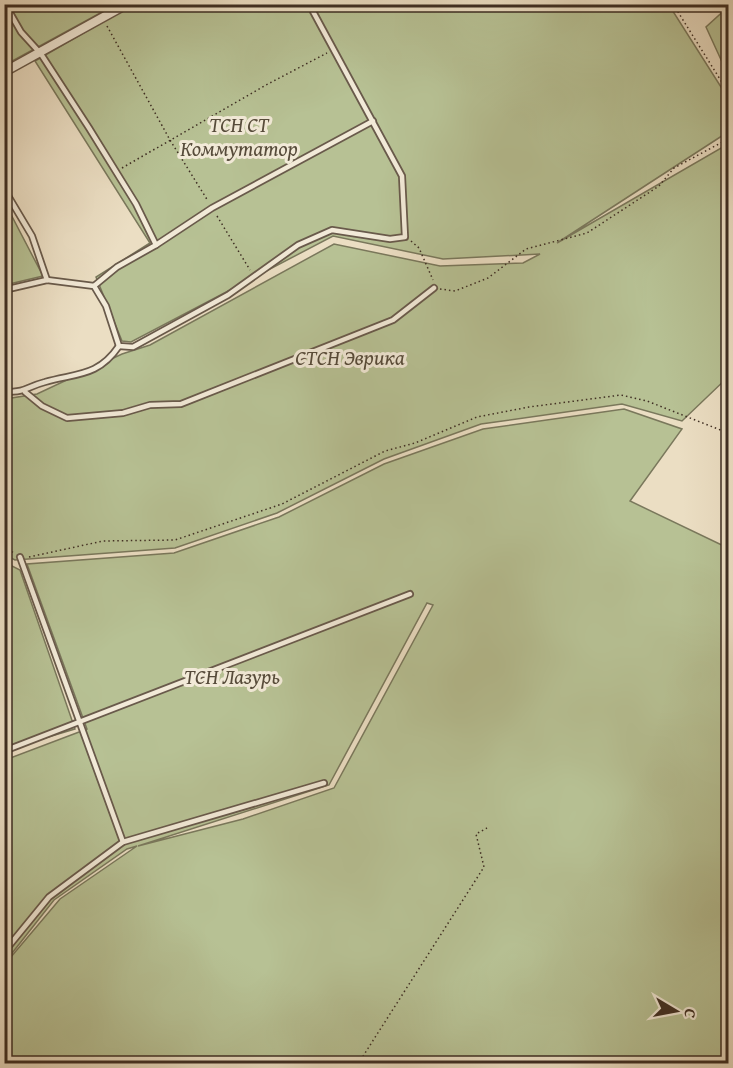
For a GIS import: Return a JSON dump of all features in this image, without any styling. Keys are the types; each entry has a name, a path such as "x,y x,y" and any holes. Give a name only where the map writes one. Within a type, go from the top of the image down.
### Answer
{"street":[{"path":"4,72 127,4"}],"lane":[{"path":"5,4 21,32 39,52 116,171 156,245"},
{"path":"119,346 133,347 228,295 298,245 332,230 390,239 405,237 405,193 402,176 309,4"},
{"path":"4,290 47,280 94,286 117,267 156,245 212,208 373,121"},
{"path":"4,189 32,236 47,280"},
{"path":"94,286 106,306 119,346"},
{"path":"25,392 42,406 67,418 123,413 150,405 181,404 393,320 434,288"},
{"path":"4,392 25,392 44,382 79,376 110,359 119,346"},
{"path":"20,557 123,842"},
{"path":"4,751 410,594"},
{"path":"4,951 49,897 123,842 324,783"}],"path":[{"path":"673,4 729,92"},
{"path":"102,18 170,140 254,276"},
{"path":"116,171 333,51"},
{"path":"405,237 419,248 433,277 434,288 455,291 488,278 526,249 587,233 659,186 674,168 729,139"},
{"path":"4,547 20,557 38,557 104,541 175,540 282,504 385,451 415,443 477,417 529,407 621,395 647,401 729,433"},
{"path":"358,1064 484,867 476,834 488,828"}],"green space":[{"path":"5,5 115,5 5,65"},
{"path":"132,5 669,5 728,98 728,132 557,243 728,144 728,377 682,421 622,404 481,424 384,459 277,513 175,548 15,560 5,555 5,399 37,394 122,354 150,345 334,244 440,266 523,263 540,254 443,259 333,236 131,342 122,341 96,277 150,243 35,61"},
{"path":"728,7 728,75 706,27"},
{"path":"5,203 43,276 5,285"},
{"name":"ТСН Лазурь","path":"624,409 682,429 630,501 728,548 728,1063 364,1064 332,1059 281,1064 5,1063 5,964 60,899 137,846 127,849 54,900 5,962 5,760 87,729 27,564 174,553 279,517 384,464 483,429","holes":["427,603 433,605 334,788 243,819 138,846 329,785"]},
{"path":"4,562 20,570 75,729 5,750"}],"park label":[{"name":"ТСН СТ Коммутатор","path":"239,136"},
{"name":"СТСН Эврика","path":"350,357"}]}
